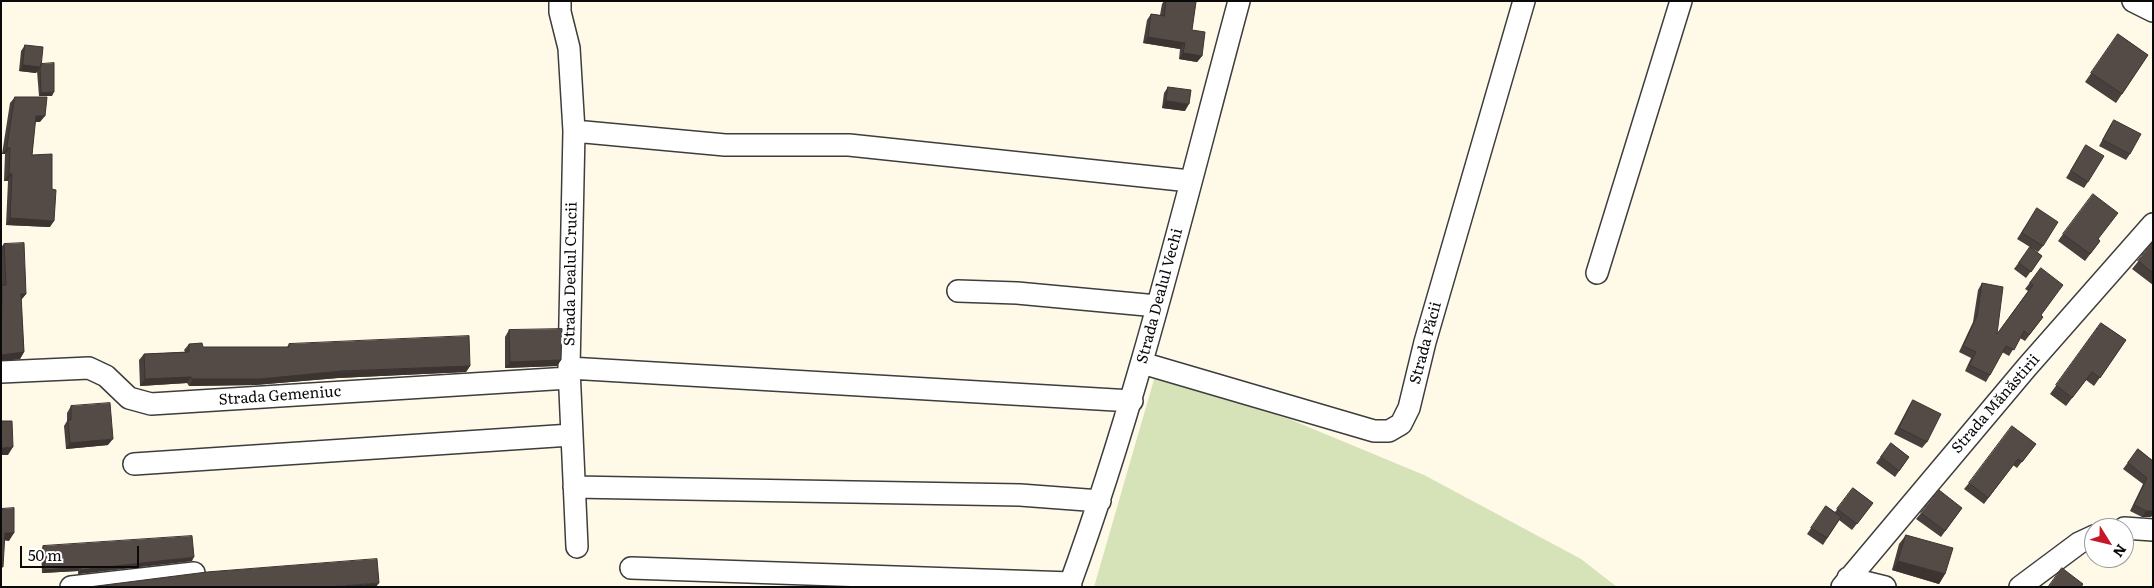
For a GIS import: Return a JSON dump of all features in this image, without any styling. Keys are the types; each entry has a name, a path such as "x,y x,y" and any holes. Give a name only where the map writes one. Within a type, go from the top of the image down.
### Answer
{"street":[{"name":"Strada Dealul Crucii","path":"560,1 560,12 568,48 574,131 569,373 577,547"},
{"name":"Strada Dealul Vechi","path":"1070,585 1100,501 1132,401 1240,1"},
{"name":"Strada Păcii","path":"1142,363 1374,431 1389,431 1401,424 1409,408 1425,342 1524,1"},
{"path":"1598,273 1681,1"},
{"path":"2133,1 2153,11"},
{"path":"574,131 725,145 848,145 1190,181"},
{"name":"Strada Mănăstirii","path":"1845,582 2152,219"},
{"path":"958,291 1017,293 1157,306"},
{"name":"Strada Gemeniuc","path":"1,372 89,368 106,376 129,398 150,404 569,373 1132,401"},
{"path":"134,464 571,435"},
{"path":"574,487 1020,495 1100,501"},
{"path":"2134,529 2153,530"},
{"path":"2020,587 2084,541"},
{"path":"631,568 1070,585"},
{"path":"72,587 194,573"},
{"path":"1845,582 1885,587"}],"green space":[{"path":"1155,376 1289,419 1424,475 1581,559 1617,587 1094,587"}],"building":[{"path":"1166,1 1196,2 1192,30 1205,32 1202,56 1183,53 1185,43 1148,37 1151,14 1164,16"},
{"path":"2118,34 2148,55 2122,94 2091,73"},
{"path":"25,45 43,47 41,67 23,65"},
{"path":"54,63 54,92 41,93 41,64"},
{"path":"1168,87 1191,90 1189,104 1166,101"},
{"path":"15,97 47,97 45,116 36,116 32,155 52,154 52,189 56,190 54,221 10,218 12,174 9,174 10,148 7,148"},
{"path":"2114,120 2141,134 2130,154 2103,140"},
{"path":"2086,145 2104,156 2088,182 2071,171"},
{"path":"2093,194 2118,213 2098,239 2100,241 2090,254 2063,234"},
{"path":"2037,208 2058,222 2043,246 2022,233"},
{"path":"24,243 26,294 21,294 24,352 1,355 2,285 6,285 4,244"},
{"path":"2153,243 2153,273 2138,261"},
{"path":"2030,247 2042,256 2031,272 2019,263"},
{"path":"2041,268 2063,285 2041,315 2043,317 2029,335 2024,331 2014,350 2006,346 1990,375 1969,365 1976,352 1963,346 1977,316 1982,283 2003,287 1997,334 2033,285 2030,283"},
{"path":"2101,323 2126,340 2100,378 2092,372 2072,398 2056,385"},
{"path":"562,329 561,360 510,362 509,330"},
{"path":"469,336 470,366 342,371 260,379 193,379 191,377 145,379 144,354 189,352 189,344 202,343 203,347 289,347 289,344"},
{"path":"1913,400 1941,414 1927,442 1899,428"},
{"path":"110,403 113,439 70,443 68,420 71,420 71,406"},
{"path":"1,421 12,421 13,447 1,448"},
{"path":"2012,426 2036,444 2022,462 2018,459 1988,498 1969,483"},
{"path":"1891,443 1909,457 1899,471 1881,457"},
{"path":"2138,449 2153,461 2153,511 2146,511 2134,505 2147,478 2128,463"},
{"path":"1853,488 1873,503 1857,524 1837,509"},
{"path":"1939,490 1962,508 1945,531 1921,513"},
{"path":"1826,506 1841,517 1827,538 1811,528"},
{"path":"14,508 14,533 5,533 3,567 1,567 1,509"},
{"path":"1906,535 1953,548 1945,574 1898,561"},
{"path":"192,536 194,557 81,570 80,567 45,570 43,546"},
{"path":"377,559 379,583 329,587 89,587 207,572"},
{"path":"2062,568 2083,584 2081,587 2049,586"}]}
